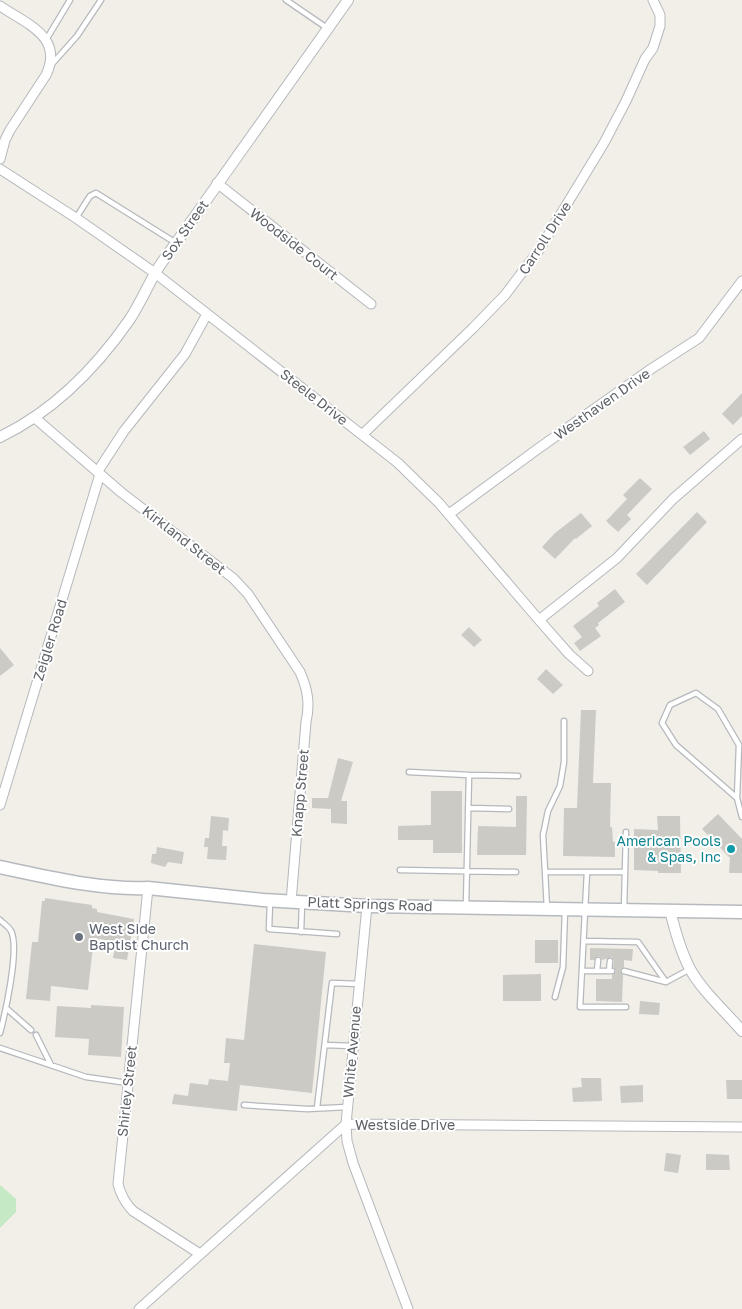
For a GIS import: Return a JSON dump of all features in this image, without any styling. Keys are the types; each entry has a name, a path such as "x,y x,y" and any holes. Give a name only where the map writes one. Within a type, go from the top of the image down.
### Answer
{"main road":[{"name":"Platt Springs Road","path":"0,867 95,885 130,889 148,888 270,901 366,906 742,912"}],"street":[{"name":"Carroll Drive","path":"363,434 505,295 539,250 604,143 645,59 654,48 660,26 660,15 653,0"},
{"name":"Sox Street","path":"0,437 36,418 71,388 101,356 130,318 155,273 328,29 344,2"},
{"path":"0,6 35,28 49,44 51,56 51,65 46,76 4,140 0,159"},
{"name":"Steele Drive","path":"0,169 76,218 155,273 398,463 449,514 569,654 588,671"},
{"name":"Woodside Court","path":"218,183 371,304"},
{"name":"Westhaven Drive","path":"449,514 651,369 699,338 742,280"},
{"name":"Zeigler Road","path":"0,805 99,473 124,431 186,354 207,314"},
{"name":"Kirkland Street","path":"36,418 99,473 241,585 287,652 306,686"},
{"path":"539,620 554,610 617,558 673,499 742,439"},
{"name":"Knapp Street","path":"296,902 308,711 306,686"},
{"name":"Shirley Street","path":"148,888 118,1184 126,1204 133,1212 200,1254"},
{"name":"White Avenue","path":"366,906 347,1106 347,1141 353,1164 408,1309"},
{"path":"670,910 676,935 690,969 698,982 742,1031"},
{"name":"Westside Drive","path":"139,1309 346,1124 742,1127"}],"lane":[{"path":"46,40 70,0"},
{"path":"51,65 77,36 101,0"},
{"path":"286,0 328,29"},
{"path":"76,218 90,196 96,193 176,243"},
{"path":"737,798 676,745 662,723 670,705 696,693 718,708 739,745 737,798 742,817"},
{"path":"548,909 543,835 548,811 560,786 564,762 564,721"},
{"path":"409,772 518,776"},
{"path":"466,907 469,775"},
{"path":"468,808 509,809"},
{"path":"624,910 626,832"},
{"path":"400,870 516,872"},
{"path":"546,872 625,872"},
{"path":"587,872 580,1007 626,1007"},
{"path":"270,901 269,929 337,934"},
{"path":"296,902 301,932"},
{"path":"555,997 563,967 565,909"},
{"path":"0,920 11,932 14,948 6,1008 0,1033"},
{"path":"584,940 638,942 666,982"},
{"path":"598,941 598,948"},
{"path":"610,941 610,948"},
{"path":"622,942 622,949"},
{"path":"598,960 598,971"},
{"path":"582,970 611,971 610,960"},
{"path":"624,971 666,982 690,969"},
{"path":"318,1108 332,983 359,984"},
{"path":"6,1008 31,1030"},
{"path":"36,1035 51,1066"},
{"path":"325,1045 353,1046"},
{"path":"0,1048 86,1077 128,1083"},
{"path":"244,1105 318,1108 347,1106"}],"green space":[{"path":"0,1185 16,1199 16,1212 0,1228"}],"building":[{"path":"742,393 742,416 733,425 722,414"},
{"path":"704,431 710,439 690,455 683,447"},
{"path":"640,478 652,489 627,515 631,519 618,532 606,521 627,499 623,495"},
{"path":"697,512 707,522 647,585 636,574"},
{"path":"581,513 592,526 575,538 555,559 542,547 555,533"},
{"path":"615,589 625,602 598,623 599,625 595,628 601,636 580,651 574,643 582,637 573,626 599,606 597,603"},
{"path":"469,627 482,640 474,647 461,635"},
{"path":"0,648 14,665 0,676"},
{"path":"546,669 563,685 553,694 537,679"},
{"path":"581,710 596,710 593,783 611,783 610,827 612,827 613,842 615,842 615,857 563,856 564,808 577,808"},
{"path":"338,758 353,762 341,801 347,801 347,824 331,823 331,809 312,808 312,798 328,798"},
{"path":"431,791 462,791 462,853 433,853 433,840 398,840 398,826 431,825"},
{"path":"516,796 527,796 526,855 477,855 478,826 516,827"},
{"name":"American Pools & Spas, Inc","path":"718,814 742,839 742,873 729,873 730,858 702,829"},
{"path":"211,816 229,818 228,831 223,830 222,846 227,846 226,860 207,859 208,847 204,847 205,838 209,838"},
{"path":"657,816 680,816 681,873 634,870 634,829 658,830"},
{"path":"157,847 184,852 182,864 168,862 165,867 151,863 152,854 156,854"},
{"path":"45,898 92,905 92,908 97,909 97,912 134,919 127,960 113,958 116,942 94,938 88,990 51,986 50,1001 26,999 32,942 38,942 42,901 45,901"},
{"path":"535,940 558,940 558,963 535,963"},
{"path":"254,944 326,952 312,1093 240,1085 237,1111 172,1104 174,1094 188,1096 190,1083 208,1085 209,1079 228,1081 230,1063 224,1063 226,1038 244,1040"},
{"path":"590,948 633,949 632,961 624,960 624,967 620,970 623,975 622,1002 596,1001 596,979 612,979 612,975 616,971 613,967 614,961 612,957 602,960 598,956 594,960 590,960"},
{"path":"541,974 541,1001 503,1001 503,975"},
{"path":"640,1001 660,1003 659,1015 639,1014"},
{"path":"91,1005 124,1007 121,1057 88,1055 89,1039 55,1037 57,1006 91,1008"},
{"path":"581,1078 601,1078 602,1101 573,1102 572,1088 582,1087"},
{"path":"726,1080 742,1080 742,1099 727,1099"},
{"path":"643,1085 643,1102 621,1103 620,1086"},
{"path":"666,1153 681,1155 678,1173 664,1171"},
{"path":"706,1154 729,1155 730,1170 706,1170"}],"place":[{"name":"American Pools & Spas, Inc","path":"731,849"},
{"name":"West Side Baptist Church","path":"79,937"}]}
